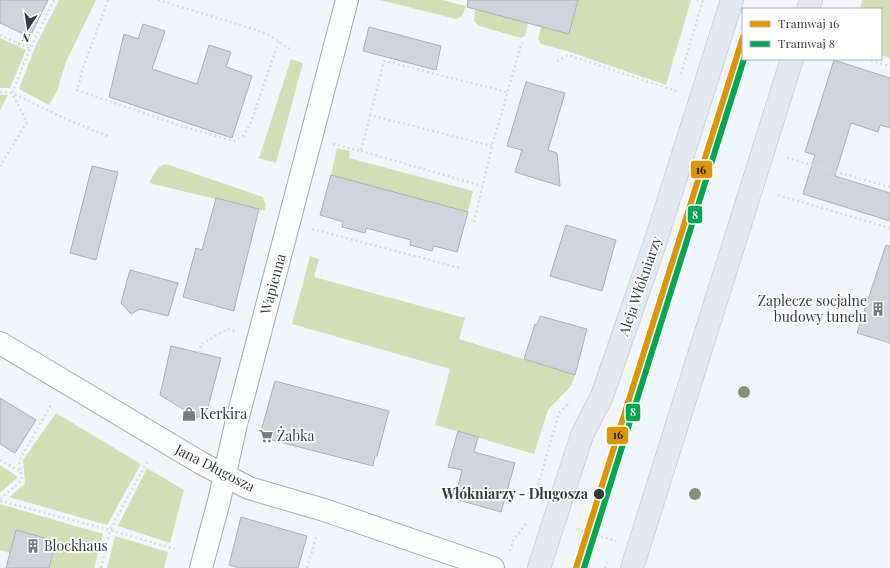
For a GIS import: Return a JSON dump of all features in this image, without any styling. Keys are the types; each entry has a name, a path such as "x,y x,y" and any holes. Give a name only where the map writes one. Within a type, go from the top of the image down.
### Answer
{"main road":[{"name":"Aleja Włókniarzy","path":"539,568 582,434 602,396 655,243 732,0"},
{"path":"632,568 792,60"}],"street":[{"name":"Wapienna","path":"201,568 236,424 347,0"},
{"name":"Jana Długosza","path":"0,343 120,416 224,476 249,488 324,510 493,568"}],"path":[{"path":"0,166 27,122 12,93 30,49 54,0"},
{"path":"108,0 83,68 77,90 184,127 234,141 243,136 250,125 279,41"},
{"path":"158,0 258,30 269,35 293,51"},
{"path":"0,35 30,49"},
{"path":"474,222 492,146 522,42"},
{"path":"558,61 568,55 676,91"},
{"path":"869,60 890,66"},
{"path":"361,151 384,61 507,92"},
{"path":"0,92 12,93 66,119 110,137"},
{"path":"370,115 492,146"},
{"path":"333,144 482,186"},
{"path":"763,151 890,187"},
{"path":"778,195 890,228"},
{"path":"312,228 460,268"},
{"path":"199,353 201,344 228,329 259,338"},
{"path":"536,492 559,413 573,399"},
{"path":"0,500 22,480 19,461 52,403"},
{"path":"0,460 20,471"},
{"path":"101,568 110,530 147,462"},
{"path":"0,500 175,549"},
{"path":"307,568 324,510"},
{"path":"513,540 527,520"},
{"path":"572,527 620,542"}],"green space":[{"path":"59,0 96,0 66,62 57,91 49,105 19,89 35,47"},
{"path":"380,0 442,0 466,6 462,16 456,19"},
{"path":"578,0 691,0 666,85 570,52 541,44 538,39 541,27 569,34"},
{"path":"862,0 890,0 890,58 882,55 882,8 860,8"},
{"path":"475,9 528,23 525,36 521,38 479,26 474,21"},
{"path":"0,38 26,50 10,88 0,88"},
{"path":"291,59 303,63 276,163 258,158"},
{"path":"0,95 8,95 0,110"},
{"path":"337,148 350,151 349,158 473,191 468,212 331,175"},
{"path":"166,164 263,197 266,205 265,211 149,183 158,169"},
{"path":"310,256 319,259 314,277 465,317 459,339 575,375 571,386 548,410 534,454 435,425 450,369 292,324"},
{"path":"56,413 141,464 107,525 9,497 25,484 23,460"},
{"path":"0,465 18,477 0,493"},
{"path":"147,468 184,490 170,543 118,526"},
{"path":"0,504 103,534 94,568 49,568 56,541 16,530 10,553 0,550"},
{"path":"115,536 168,552 164,568 107,568"}],"building":[{"path":"0,0 48,0 30,37 0,23"},
{"path":"468,0 578,0 569,34 467,7"},
{"path":"143,24 165,31 152,69 197,84 209,45 231,52 226,67 252,76 232,138 109,97 124,34 138,39"},
{"path":"369,27 441,46 436,70 363,51"},
{"path":"834,60 890,78 890,128 880,125 878,132 851,123 835,176 890,193 890,221 803,194 815,155 805,152"},
{"path":"526,82 565,93 548,150 557,153 560,186 515,172 522,150 507,146"},
{"path":"92,166 118,172 96,260 70,253"},
{"path":"331,175 468,212 457,252 434,246 432,251 410,245 411,240 366,228 365,233 342,227 343,222 320,215"},
{"path":"216,198 259,209 234,311 183,297 196,248 202,250"},
{"path":"566,225 616,240 602,291 550,276"},
{"name":"Zaplecze socjalne budowy tunelu","path":"886,245 890,246 890,343 857,333"},
{"path":"130,270 178,283 168,316 140,309 131,314 121,303"},
{"path":"540,316 587,329 575,375 524,359 535,324 537,325"},
{"path":"171,346 221,358 207,411 197,418 160,395"},
{"path":"275,381 389,411 373,466 268,439 261,431"},
{"path":"0,398 36,420 15,453 0,444"},
{"path":"458,431 478,437 474,452 515,463 501,512 455,499 462,470 448,467"},
{"path":"241,517 307,536 298,568 240,568 229,565"},
{"name":"Blockhaus","path":"16,530 56,541 49,568 6,568"}],"tram line":[{"name":"16","path":"576,568 742,40"},
{"name":"8","path":"584,568 744,60"}],"place":[{"name":"Zaplecze socjalne budowy tunelu","path":"878,309"},
{"name":"Kerkira","path":"189,414"},
{"name":"Żabka","path":"266,436"},
{"name":"Włókniarzy - Długosza","path":"599,494"},
{"name":"Blockhaus","path":"33,546"}]}
